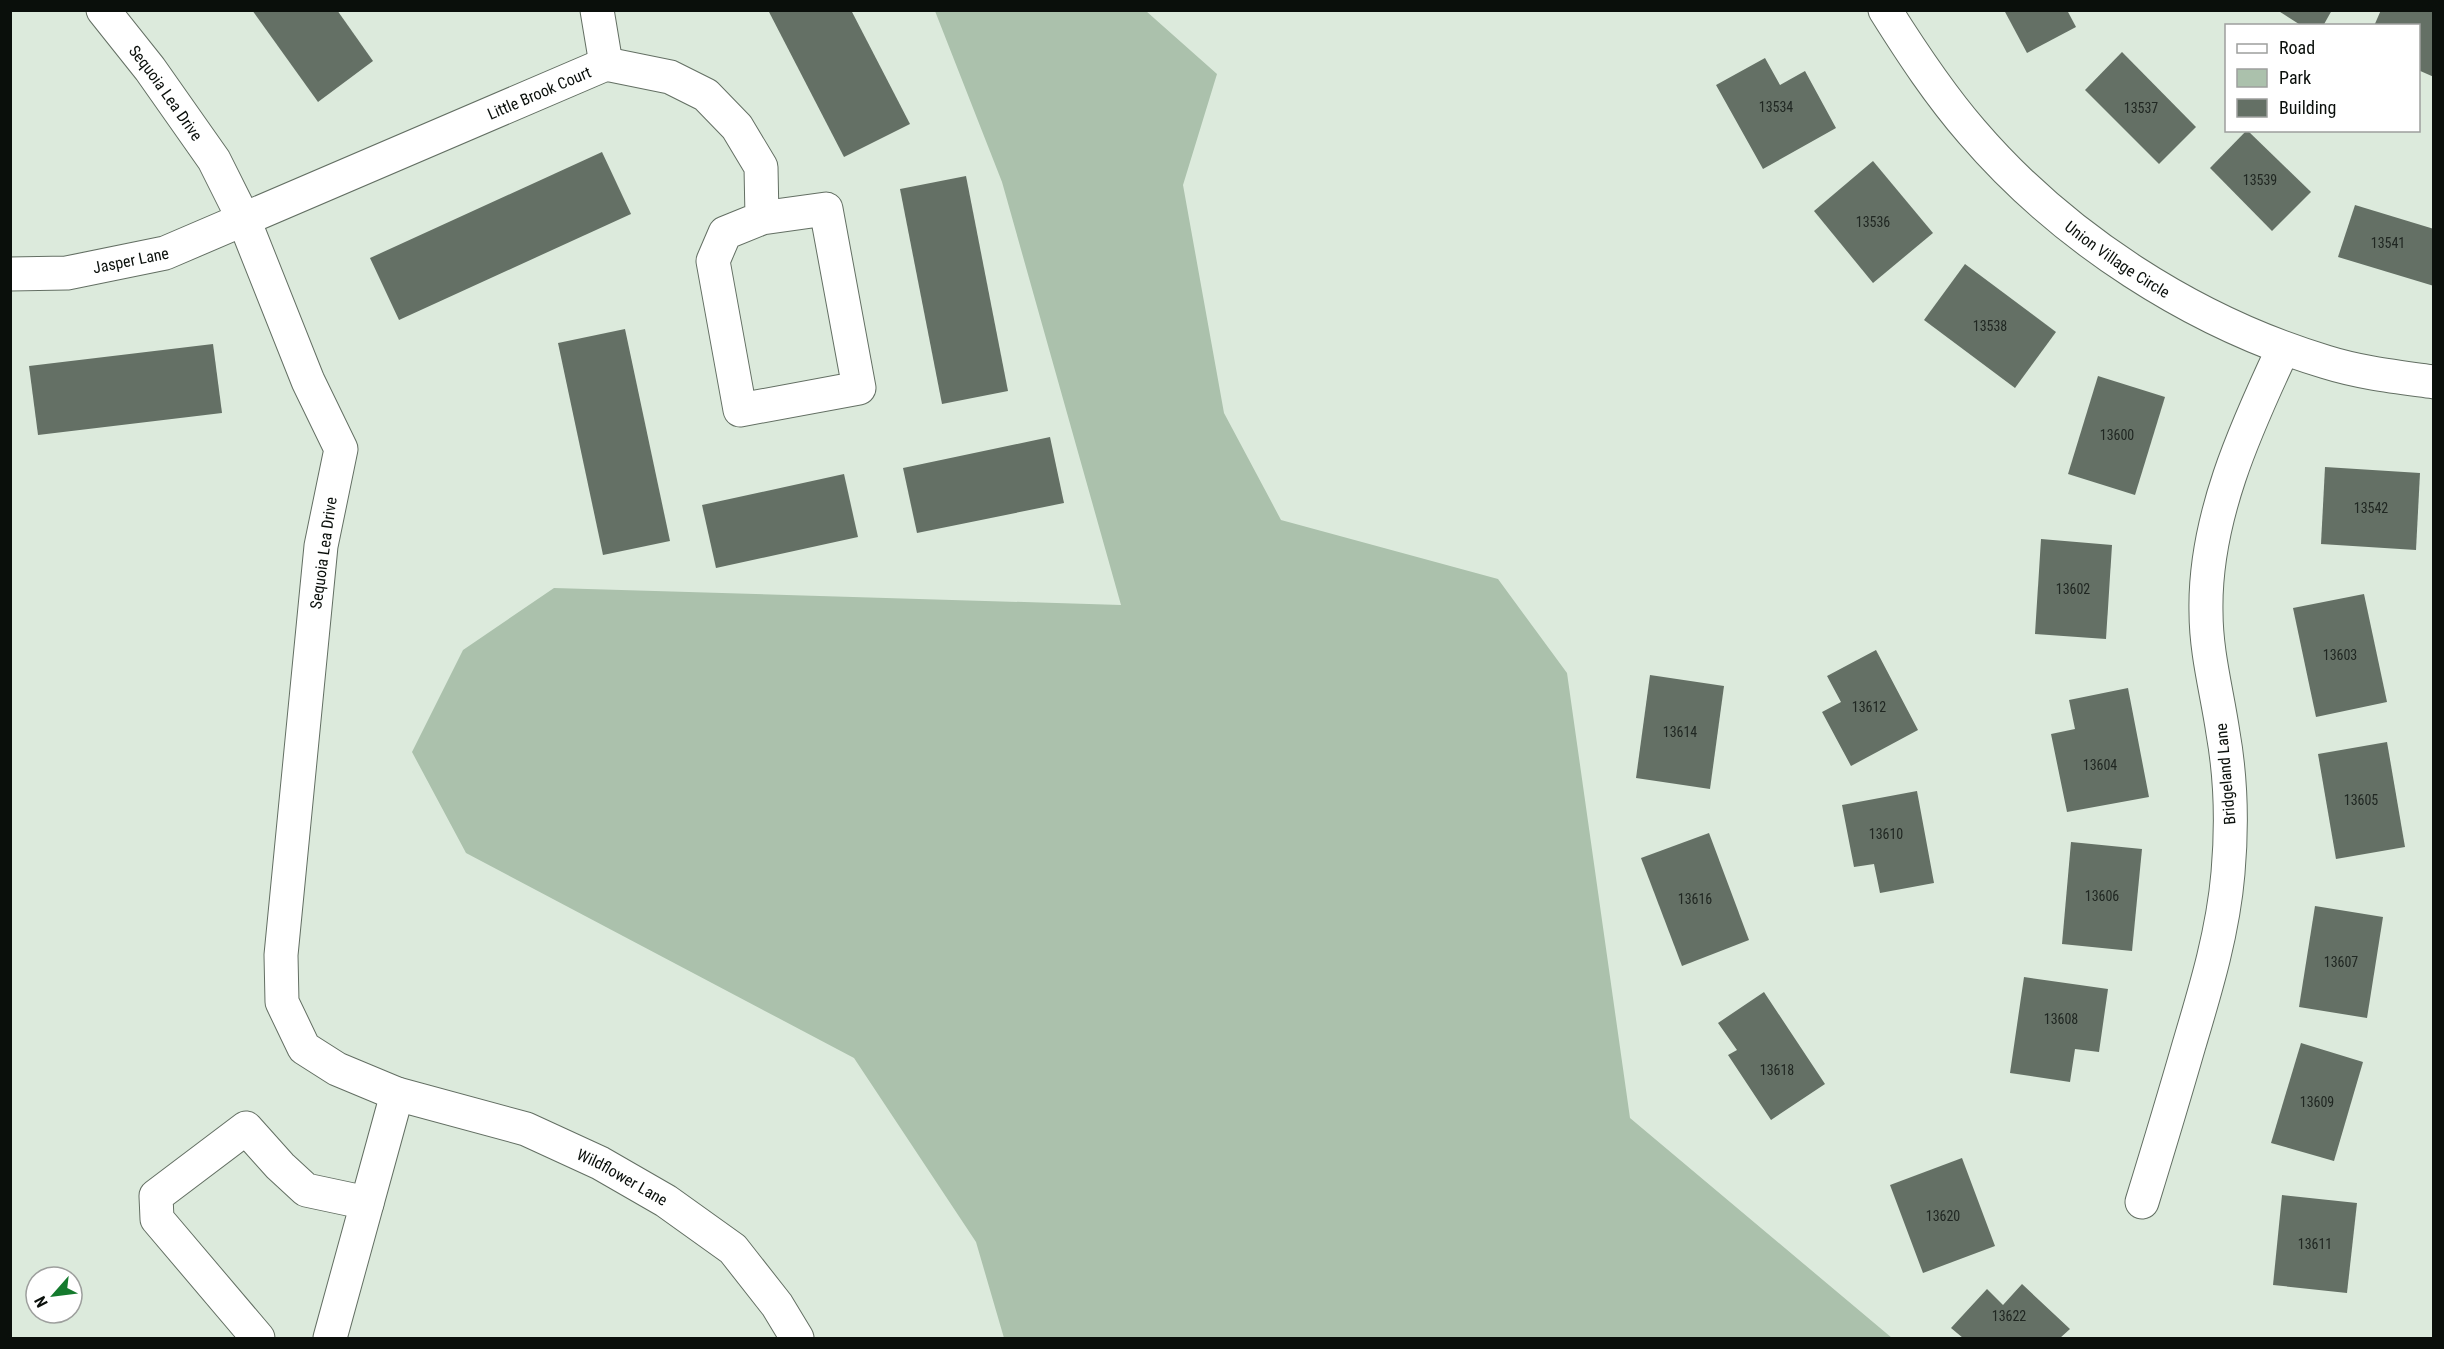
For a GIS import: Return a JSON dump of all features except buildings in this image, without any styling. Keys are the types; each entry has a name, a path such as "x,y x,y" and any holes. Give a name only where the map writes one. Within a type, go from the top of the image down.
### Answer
{"street":[{"name":"Sequoia Lea Drive","path":"103,10 150,69 214,160 244,220 308,381 341,449 321,546 281,955 282,1002 304,1048 337,1069 397,1094"},
{"path":"597,10 606,64"},
{"name":"Union Village Circle","path":"1885,10 1924,72 1973,133 2038,199 2112,256 2166,291 2225,323 2283,349 2329,363 2433,382"},
{"name":"Little Brook Court","path":"244,220 606,64 670,77 706,95 737,127 761,166 762,218"},
{"path":"826,209 859,388 740,410 713,261 725,233 762,218 826,209"},
{"name":"Jasper Lane","path":"10,274 67,273 165,253 244,220"},
{"name":"Bridgeland Lane","path":"2142,1202 2208,982 2221,932 2228,872 2229,792 2224,735 2208,652 2205,610 2211,546 2219,513 2250,420 2283,349"},
{"path":"330,1338 397,1094"},
{"name":"Wildflower Lane","path":"397,1094 526,1129 600,1163 666,1201 733,1249 777,1305 797,1338"},
{"path":"258,1338 157,1219 156,1196 246,1128 280,1166 306,1190 367,1203"}],"green space":[{"path":"935,11 1146,11 1217,74 1183,185 1224,413 1281,520 1498,579 1567,673 1630,1118 1892,1338 1004,1338 976,1242 854,1058 466,853 412,752 463,650 554,588 1121,605 1002,182"}]}
